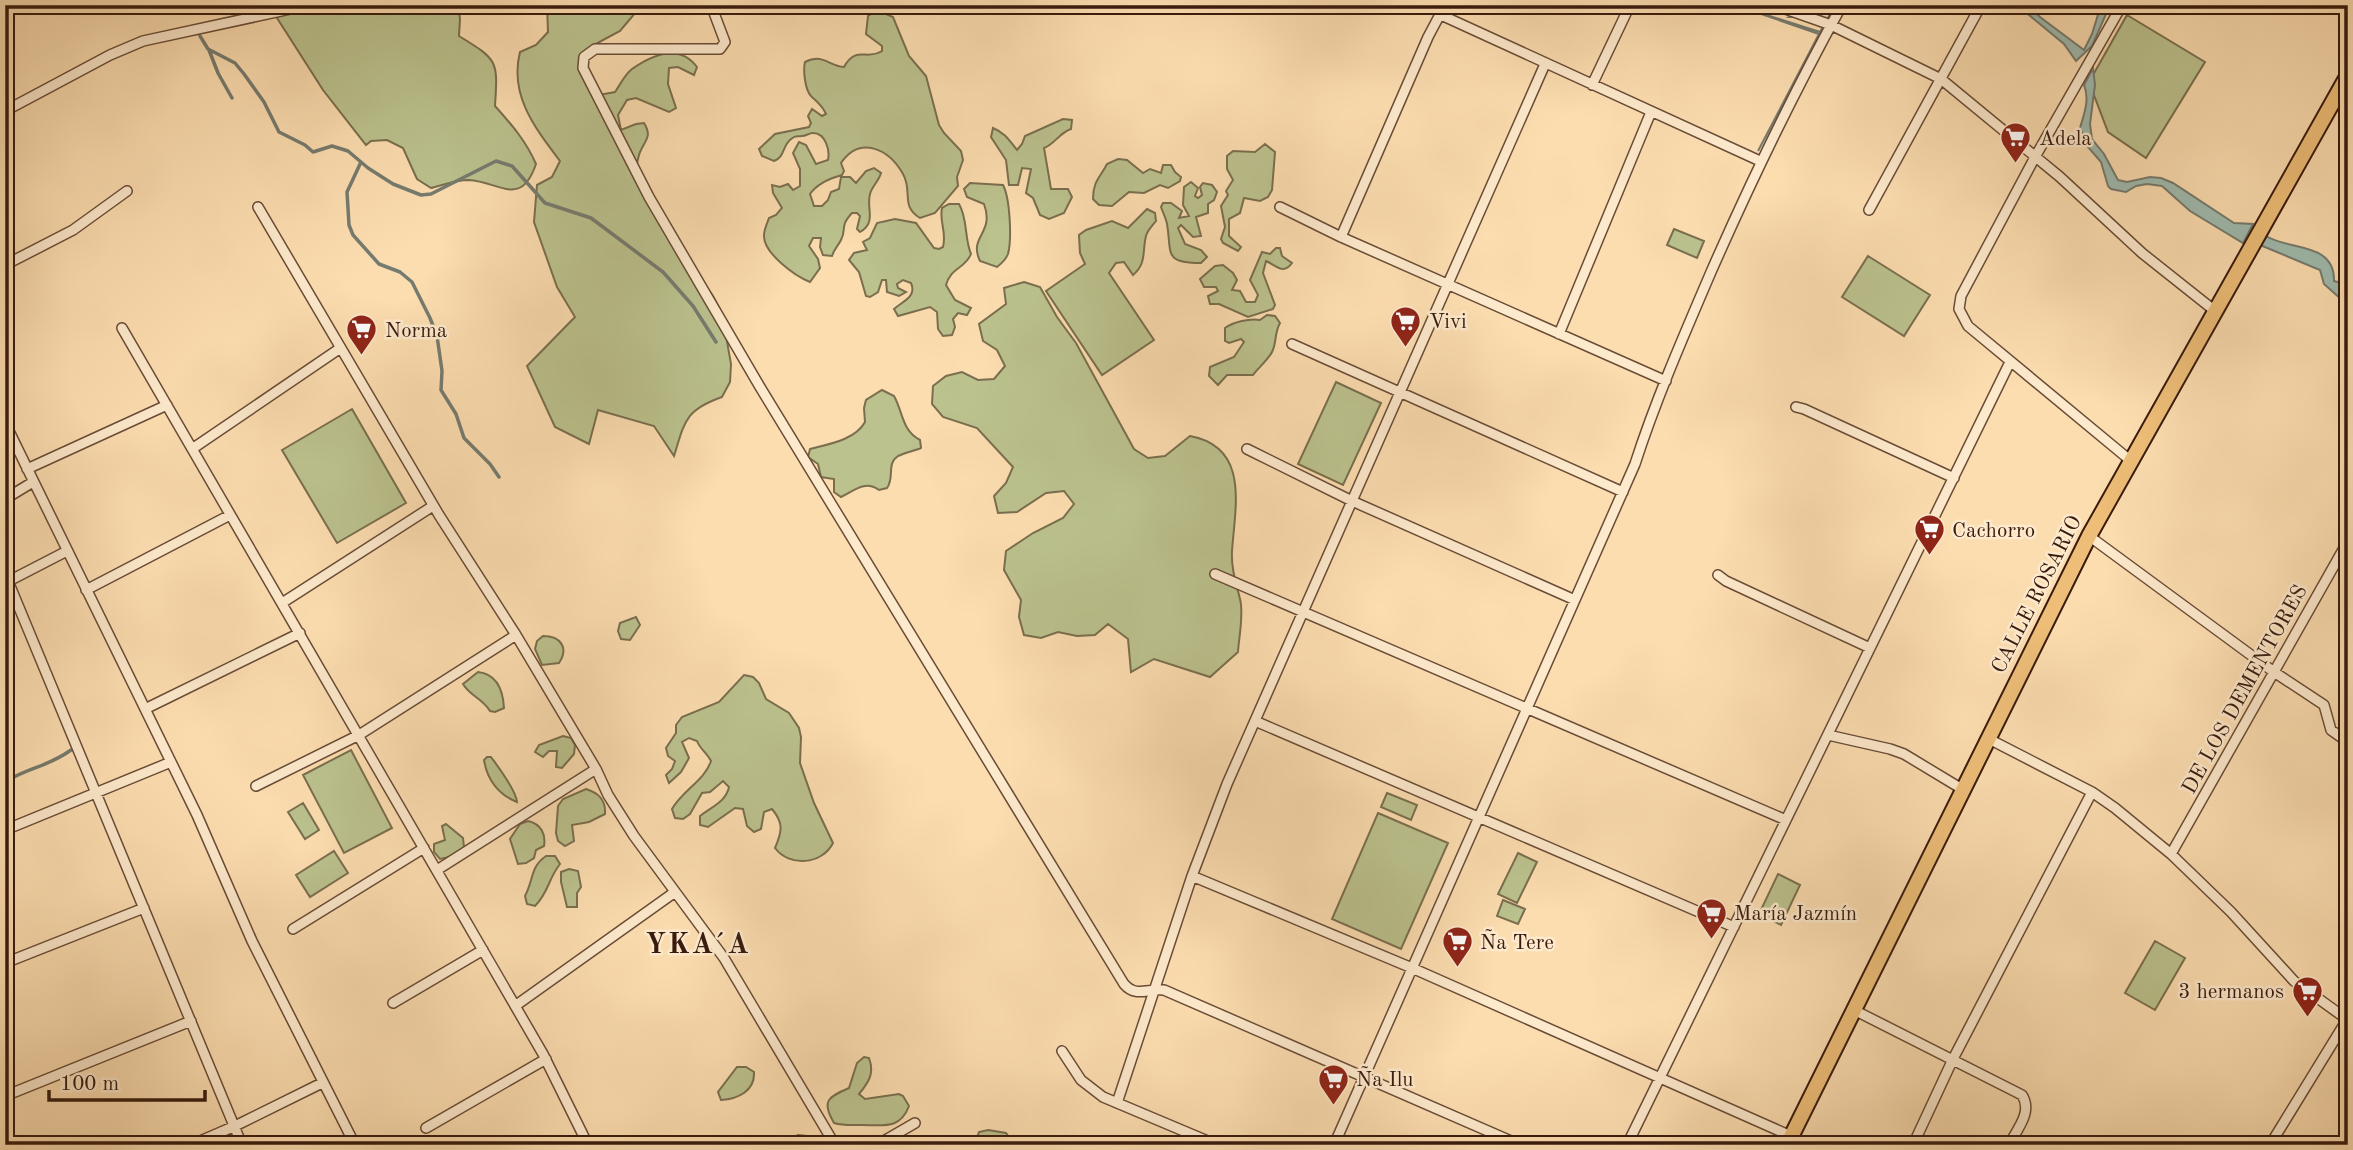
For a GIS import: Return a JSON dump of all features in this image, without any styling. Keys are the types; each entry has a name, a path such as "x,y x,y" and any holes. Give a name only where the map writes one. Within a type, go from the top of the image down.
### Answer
{"main road":[{"name":"CALLE ROSARIO","path":"1789,1140 2089,536 2348,75"}],"street":[{"path":"5,111 110,55 143,41 309,5"},
{"path":"711,5 725,42 720,49 595,49 584,57 583,68 649,197 761,387 1124,984 1136,993 1164,990 1520,1145"},
{"path":"1341,237 1428,37 1445,5"},
{"path":"1592,85 1630,5"},
{"path":"1774,5 1831,25 1941,79 2035,157 2142,253 2215,311"},
{"path":"1334,1145 1623,492 1695,310 1760,161 1842,5"},
{"path":"1869,210 1981,5"},
{"path":"2122,5 2035,157 1961,296 1959,309 1968,327 2131,461"},
{"path":"1441,15 1760,161"},
{"path":"1117,1103 1192,876 1227,784 1545,64"},
{"path":"1559,334 1651,112"},
{"path":"5,265 73,230 127,191"},
{"path":"258,207 339,349 433,506 516,635 596,769 608,795 634,836 724,958 835,1145"},
{"path":"1280,207 1341,237 1666,381"},
{"path":"122,328 515,1006 588,1145"},
{"path":"1292,344 1623,492"},
{"path":"192,449 339,349"},
{"path":"1627,1145 2010,362"},
{"path":"27,469 166,405"},
{"path":"1796,407 1954,478"},
{"path":"5,423 197,815 252,941 355,1145"},
{"path":"1247,449 1352,501 1575,600"},
{"path":"5,499 33,482"},
{"path":"282,603 433,506"},
{"path":"86,590 230,515"},
{"path":"2089,536 2274,672 2324,705 2331,730 2348,742"},
{"name":"DE LOS DEMENTORES","path":"2171,854 2348,541"},
{"path":"67,551 7,582 242,1145"},
{"path":"1215,574 1786,820"},
{"path":"1718,575 1870,648"},
{"path":"145,709 300,633"},
{"path":"256,786 359,736 516,635"},
{"path":"1255,721 1734,927"},
{"path":"1828,735 1904,754 1962,789"},
{"path":"1987,738 2092,792 2115,808 2171,854 2231,912 2294,981 2348,1019 2270,1145"},
{"path":"5,830 171,762"},
{"path":"437,870 596,769"},
{"path":"1913,1145 1953,1059 2092,792"},
{"path":"293,929 424,848"},
{"path":"1192,876 1412,968 1660,1077 1789,1140"},
{"path":"515,1006 675,892"},
{"path":"5,963 144,908"},
{"path":"393,1003 483,950"},
{"path":"1854,1010 2022,1095 2027,1103 2027,1112 2010,1145"},
{"path":"5,1096 191,1021"},
{"path":"1062,1051 1088,1087 1117,1103 1217,1145"},
{"path":"426,1128 545,1059"},
{"path":"191,1145 322,1083"},
{"path":"877,1145 915,1123"}],"green space":[{"path":"284,5 458,5 459,36 493,63 496,79 495,106 518,134 536,164 530,177 524,185 516,189 469,180 431,188 417,179 403,148 387,140 371,141 366,145 323,90 277,18"},
{"path":"547,5 642,5 620,31 590,47 584,65 599,95 615,92 629,71 657,56 674,53 682,55 697,67 694,75 678,67 669,68 668,84 676,108 669,112 636,98 627,100 618,115 621,130 644,123 648,131 636,167 684,256 722,313 731,364 730,382 722,397 700,407 688,418 674,456 654,426 598,410 589,444 555,427 527,366 575,317 557,287 534,222 537,185 552,177 560,161 526,110 518,83 520,52 536,45 548,32"},
{"path":"877,10 893,17 909,56 926,76 939,125 961,151 963,160 957,177 958,186 935,213 920,218 908,203 903,174 890,158 882,152 865,148 849,154 841,163 844,171 842,175 824,182 810,194 814,206 822,206 831,192 839,189 841,177 850,177 856,183 866,171 874,168 881,173 870,194 870,220 860,232 857,229 860,216 852,213 844,225 843,236 832,256 823,255 821,238 813,238 809,246 818,259 820,268 810,282 796,275 774,256 765,242 764,233 769,218 782,208 773,193 772,185 780,187 788,184 793,190 800,186 800,169 793,153 799,142 806,145 816,164 828,160 826,143 821,136 812,133 795,137 774,161 762,156 759,149 775,134 809,127 811,123 808,116 812,109 822,116 826,114 807,89 805,62 821,59 844,67 848,60 857,55 871,55 882,51 882,46 866,34 868,16"},
{"path":"2127,15 2205,62 2146,158 2108,132 2089,82"},
{"path":"1063,119 1072,120 1071,129 1044,148 1051,189 1068,189 1072,197 1064,213 1049,219 1040,215 1033,198 1026,193 1031,169 1022,168 1018,185 1009,185 1006,160 991,137 993,128 1004,135 1017,150 1025,136"},
{"path":"1265,144 1275,152 1272,190 1268,197 1260,201 1244,198 1240,213 1229,219 1229,236 1241,247 1238,251 1223,243 1221,239 1225,227 1221,206 1233,180 1227,169 1227,156 1233,151 1255,152"},
{"path":"1118,159 1127,160 1143,173 1150,169 1161,173 1163,165 1171,165 1181,177 1180,181 1168,188 1160,185 1144,193 1129,192 1112,206 1099,205 1093,199 1096,184 1107,164"},
{"path":"1191,182 1198,188 1195,196 1198,198 1202,195 1200,187 1203,183 1212,185 1217,192 1214,200 1208,204 1208,213 1196,217 1201,236 1193,237 1181,225 1178,228 1185,244 1201,250 1207,257 1201,263 1180,261 1172,254 1167,222 1161,207 1163,203 1171,203 1182,211 1179,218 1189,216 1183,205 1184,187"},
{"path":"970,183 1003,185 1005,191 1010,239 1008,254 997,267 980,261 977,253 986,214 984,204 967,197 964,189"},
{"path":"949,204 959,204 962,210 971,254 951,275 946,285 955,300 971,308 967,315 958,313 953,319 955,327 952,335 943,336 938,329 937,312 930,307 898,316 894,309 911,295 911,283 903,280 897,284 898,288 906,292 899,296 887,292 886,280 882,280 878,292 870,297 866,296 859,272 849,260 854,253 867,250 863,242 870,238 877,223 895,219 916,223 934,248 943,247 942,208"},
{"path":"1147,209 1155,213 1156,221 1147,234 1140,266 1133,275 1124,262 1116,263 1109,273 1154,340 1102,375 1046,291 1085,264 1080,253 1079,235 1112,221 1128,228"},
{"path":"1674,229 1704,241 1697,258 1667,245"},
{"path":"1280,248 1282,256 1292,263 1282,269 1266,261 1263,273 1275,305 1273,309 1248,317 1219,304 1210,304 1208,296 1218,291 1216,287 1204,287 1200,279 1215,266 1223,265 1237,280 1232,290 1240,291 1246,302 1255,302 1258,295 1250,280 1262,252 1270,254"},
{"path":"1868,256 1930,295 1904,336 1842,297"},
{"path":"1024,282 1040,287 1076,343 1134,449 1148,458 1165,456 1190,436 1209,442 1222,452 1230,466 1235,481 1236,498 1232,563 1241,605 1241,625 1238,652 1210,677 1154,659 1131,672 1128,639 1108,624 1095,635 1077,636 1058,632 1041,638 1024,635 1019,617 1021,600 1004,570 1006,551 1063,518 1074,504 1064,491 1046,493 1017,512 998,513 994,496 1006,483 1013,467 977,428 943,417 932,404 933,386 946,376 962,372 978,380 994,379 1005,366 997,350 983,341 979,324 1006,304 1004,288"},
{"path":"1267,315 1275,316 1280,323 1270,355 1253,375 1227,375 1218,385 1209,376 1210,367 1234,357 1244,342 1241,339 1229,343 1225,341 1225,328 1242,321 1260,320"},
{"path":"1336,382 1381,403 1343,485 1298,464"},
{"path":"882,390 894,396 906,426 920,440 921,448 894,459 887,488 879,490 865,486 841,497 834,492 834,479 821,477 818,464 808,457 810,449 855,433 865,422 866,400"},
{"path":"352,409 406,503 337,543 282,450"},
{"path":"636,617 640,625 630,640 621,639 618,631 620,623"},
{"path":"543,636 554,638 562,644 563,652 559,663 542,665 535,649 537,641"},
{"path":"478,672 490,676 498,684 504,708 490,711 463,684"},
{"path":"744,675 753,677 759,683 766,699 789,713 799,728 800,763 814,803 833,843 821,856 814,859 797,861 781,854 775,848 781,828 772,809 764,812 761,829 754,832 747,826 743,809 735,808 708,827 700,825 700,816 727,792 729,787 723,781 710,792 702,793 690,814 683,819 675,818 672,809 704,774 711,761 697,741 689,738 682,742 689,758 681,772 669,783 666,775 675,761 668,756 666,748 676,733 676,725 682,717 719,702"},
{"path":"563,736 571,738 575,745 574,754 562,768 556,767 557,751 549,751 543,757 535,752 539,745"},
{"path":"351,750 392,828 344,853 303,775"},
{"path":"491,757 507,779 517,802 505,795 491,780 484,760"},
{"path":"586,789 601,798 605,814 589,822 572,825 574,841 565,846 558,841 556,833 558,806 563,799"},
{"path":"1387,793 1417,805 1411,820 1381,807"},
{"path":"303,803 319,830 305,839 288,812"},
{"path":"1378,813 1448,843 1401,949 1332,919"},
{"path":"528,821 542,830 544,846 536,850 534,858 518,864 510,839 520,824"},
{"path":"446,824 463,838 464,847 459,855 440,859 434,852 434,844 445,840 442,826"},
{"path":"334,851 348,873 310,897 296,875"},
{"path":"1518,853 1537,862 1517,903 1498,894"},
{"path":"546,856 555,856 560,864 540,901 535,906 527,904 525,896 535,869"},
{"path":"569,869 578,871 581,887 577,893 577,907 567,907 561,882 561,872"},
{"path":"1778,874 1800,885 1781,925 1759,914"},
{"path":"1503,900 1525,909 1518,924 1497,916"},
{"path":"2155,941 2185,958 2155,1010 2125,993"},
{"path":"864,1057 869,1058 871,1074 859,1094 865,1099 899,1094 903,1096 909,1106 896,1123 844,1125 834,1123 830,1116 827,1105 829,1101 849,1088 857,1063"},
{"path":"737,1067 746,1067 754,1072 752,1084 739,1096 721,1100 718,1092"},
{"path":"988,1130 1006,1133 1011,1140 1008,1145 974,1145 979,1132"},
{"path":"798,1135 825,1138 825,1145 779,1145"}],"shaded area":[{"path":"1735,5 1820,32 1824,25 1799,17 1789,17 1799,10 1789,5 1827,19 1836,5 1758,151 1819,34"},
{"path":"2017,5 2028,5 2084,50 2101,5 2110,5 2092,46 2076,61 2064,44"},
{"path":"2093,68 2095,85 2090,124 2092,139 2104,154 2118,180 2127,182 2150,177 2173,183 2234,223 2253,224 2243,243 2190,211 2162,186 2147,184 2126,192 2108,186 2101,162 2088,147 2080,128 2086,102 2084,85"},
{"path":"2266,236 2309,250 2327,260 2332,268 2334,281 2348,285 2348,310 2342,300 2324,284 2320,270 2260,245"}],"waterway":[{"path":"200,36 208,49 235,63 264,102 279,132 313,152 332,146 348,151 393,184 421,195 431,194 496,161 512,166 545,203 591,218 663,272 693,306 716,342"},
{"path":"209,50 232,98"},
{"path":"361,162 347,192 349,225 353,235 379,264 400,272 412,282 437,336 442,371 441,390 456,414 464,438 499,477"},
{"path":"14,777 71,750"}],"place":[{"name":"Adela","path":"2016,165"},
{"name":"Vivi","path":"1406,348"},
{"name":"Norma","path":"362,357"},
{"name":"Cachorro","path":"1929,557"},
{"name":"María Jazmín","path":"1711,940"},
{"name":"Ña Tere","path":"1457,969"},
{"name":"3 hermanos","path":"2307,1018"},
{"name":"Ña Ilu","path":"1333,1106"}],"district":[{"name":"YKA´A","path":"698,943"}]}
